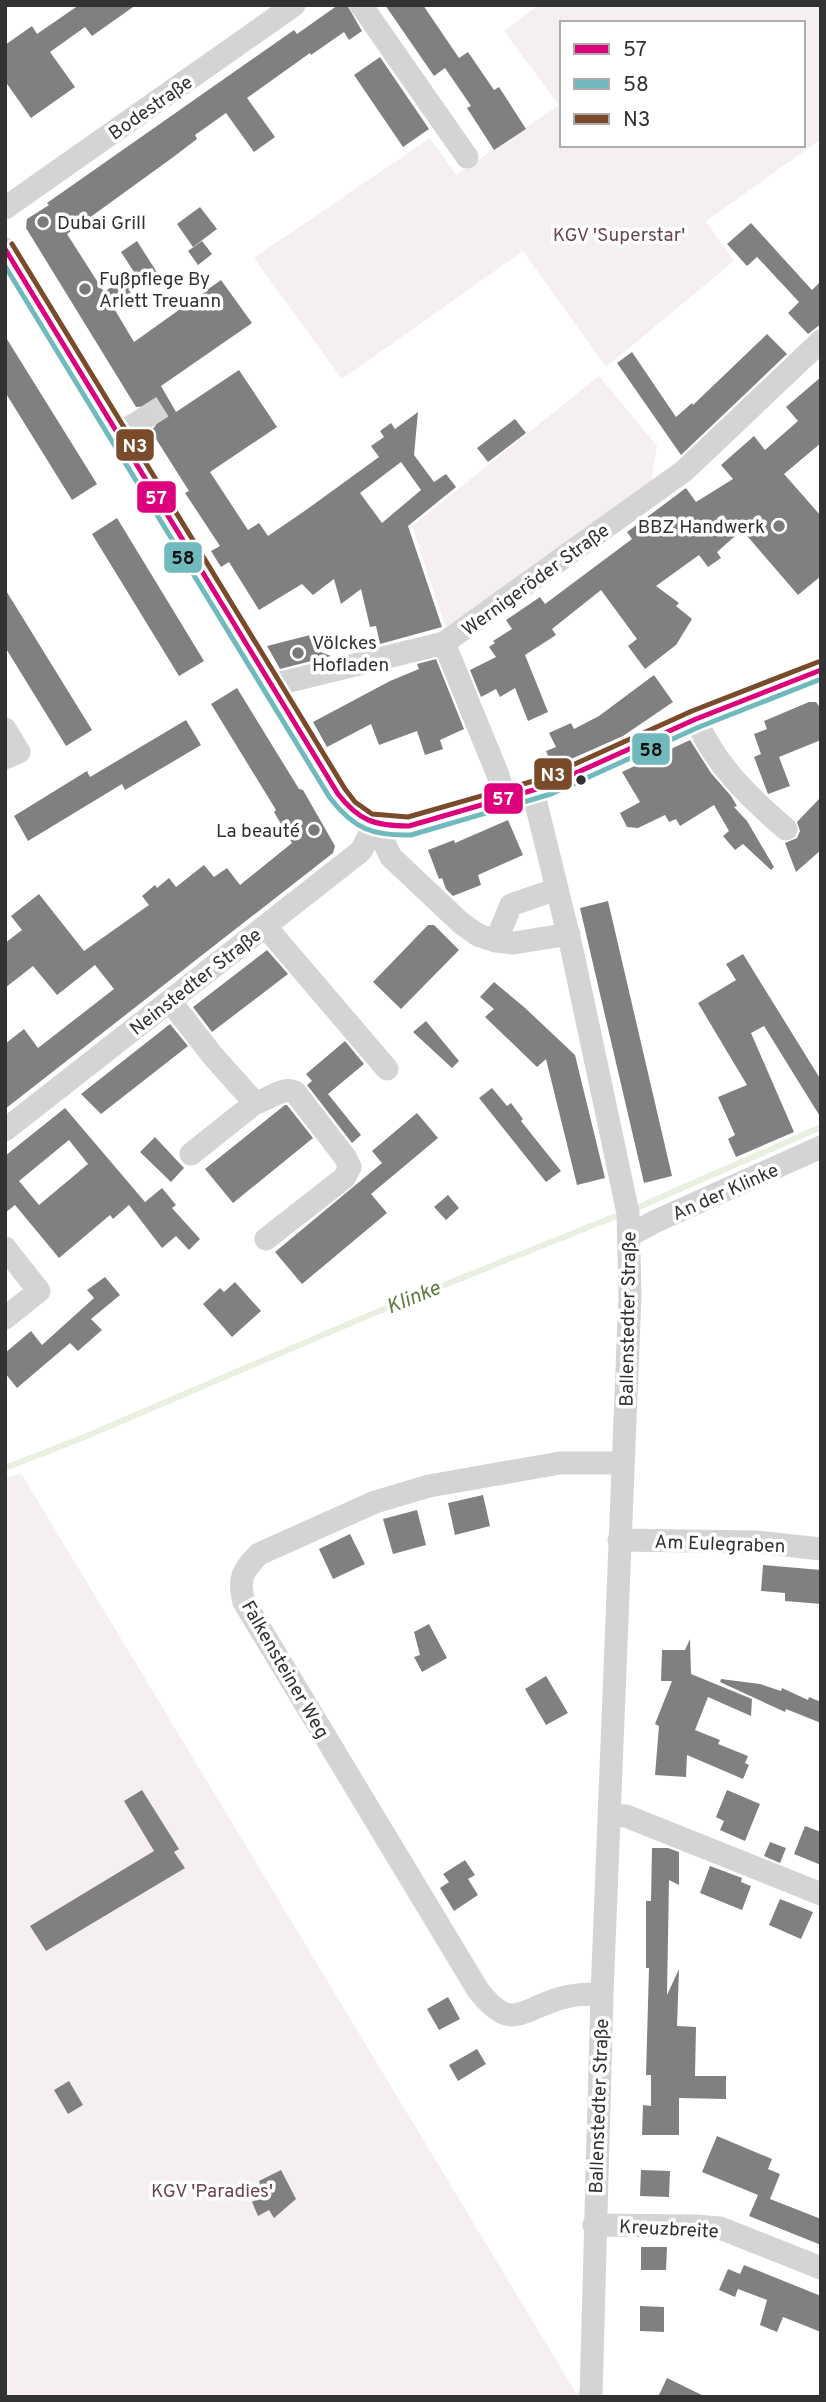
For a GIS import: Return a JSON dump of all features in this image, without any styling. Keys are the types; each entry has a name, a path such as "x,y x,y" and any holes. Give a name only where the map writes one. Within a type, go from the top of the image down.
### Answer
{"street":[{"name":"Bodestraße","path":"5,208 294,5"},
{"path":"361,5 467,157"},
{"path":"5,249 341,799 359,816 374,824 409,827 533,791 577,774 696,719 821,670"},
{"name":"Wernigeröder Straße","path":"273,685 444,643 684,471 821,341"},
{"path":"119,434 143,419"},
{"path":"444,643 505,799"},
{"path":"696,719 703,737 747,796 786,829"},
{"path":"5,729 19,752 5,758"},
{"name":"Ballenstedter Straße","path":"533,791 569,934 628,1221 630,1295 602,1994 591,2397"},
{"path":"374,824 391,857 461,923 478,935 496,941 529,942 569,934"},
{"name":"Neinstedter Straße","path":"5,1129 361,851 374,824"},
{"path":"496,941 511,905 557,889"},
{"path":"265,926 387,1069"},
{"path":"170,1001 213,1056 255,1103"},
{"path":"191,1154 255,1103 268,1100 283,1090 295,1092 350,1167 344,1178 265,1239"},
{"name":"An der Klinke","path":"628,1221 654,1222 821,1147"},
{"path":"5,1248 39,1291 5,1318"},
{"name":"Falkensteiner Weg","path":"602,1994 578,1994 556,1999 522,2014 508,2016 491,2007 470,1979 244,1602 240,1586 245,1568 259,1553 375,1502 429,1486 514,1470 561,1463 622,1463"},
{"name":"Am Eulegraben","path":"619,1540 757,1542 821,1549"},
{"path":"609,1815 626,1816 821,1894"},
{"name":"Kreuzbreite","path":"594,2225 720,2228 821,2268"}],"green space":[{"name":"KGV 'Superstar'","path":"539,5 821,5 821,139 706,221 734,261 606,367 523,251 342,379 254,258 430,138 456,175 559,105 504,31"},
{"path":"599,376 657,446 651,484 446,628 412,526"},
{"name":"KGV 'Paradies'","path":"21,1473 576,2393 583,2388 583,2397 5,2397 5,1479"}],"building":[{"path":"79,5 136,5 92,36 85,27 50,52 75,87 31,118 5,81 5,45 32,26 37,34"},
{"path":"338,5 347,5 362,31 349,40 344,32 247,98 275,137 254,152 226,113 195,135 197,139 67,234 104,292 134,272 121,252 137,241 158,274 112,305 134,342 221,280 252,323 161,386 176,412 239,370 277,427 210,472 248,530 259,523 268,536 306,510 379,457 371,446 384,437 380,431 391,423 395,429 418,412 414,455 434,482 446,474 456,487 408,526 442,627 380,644 376,626 370,627 361,589 341,604 334,579 313,595 302,584 259,610 229,562 221,567 211,551 220,546 185,493 189,491 151,431 156,425 155,412 149,406 136,407 26,228 27,219 49,205 47,203 294,30 297,34","holes":["401,462 421,490 382,523 360,493"]},
{"path":"385,5 423,5 459,58 468,52 494,90 499,87 526,129 494,150 467,108 471,106 445,68 434,76"},
{"path":"380,57 429,129 403,147 354,75"},
{"path":"200,207 217,229 193,247 177,224"},
{"path":"751,223 812,290 821,281 821,324 808,334 788,313 799,302 757,257 747,266 727,244"},
{"path":"202,241 212,254 198,265 188,251"},
{"path":"767,334 787,354 681,455 617,363 632,352 676,417 692,403 693,405"},
{"path":"5,336 97,484 72,500 5,392"},
{"path":"821,377 821,443 784,474 821,516 821,576 798,595 742,530 717,552 721,558 708,567 699,555 656,586 679,603 676,606 692,619 676,645 645,669 628,646 637,639 601,590 552,629 556,635 525,655 548,712 528,721 515,688 500,697 496,689 481,697 470,670 496,657 489,647 495,643 493,641 512,629 506,620 540,597 545,604 632,539 627,532 686,488 696,502 733,479 721,465 754,436 765,450 798,421 786,407"},
{"path":"515,419 526,433 488,462 477,448"},
{"path":"117,518 204,661 179,676 92,534"},
{"path":"5,589 92,730 66,746 5,647"},
{"name":"Völckes Hofladen","path":"314,634 318,651 331,656 280,669 267,646"},
{"path":"436,659 464,729 440,740 443,749 425,755 417,731 379,745 371,724 327,747 313,722 390,681 419,669 417,664"},
{"path":"654,675 673,702 623,736 553,767 546,751 556,747 549,733 571,723 574,729 599,716"},
{"path":"237,688 299,789 303,790 335,846 333,853 5,1109 5,1044 24,1029 38,1048 114,989 95,965 57,995 33,966 5,988 5,943 22,930 11,916 39,894 84,951 149,905 142,896 155,885 157,888 169,878 176,887 204,865 214,877 227,868 240,885 292,843 274,812 276,810 211,704"},
{"path":"809,702 816,702 821,709 821,740 779,757 790,786 768,794 754,757 761,754 754,734 767,729 764,721"},
{"path":"186,720 201,745 125,790 122,784 28,841 14,816 87,771 90,777"},
{"path":"690,740 711,773 731,796 737,806 734,807 747,821 774,867 771,870 743,844 735,850 723,836 729,831 714,805 680,826 676,819 669,822 665,815 638,828 627,827 620,813 640,802 622,772"},
{"path":"821,797 821,850 796,872 785,843 797,838 800,831 797,822"},
{"path":"508,820 523,855 478,875 481,885 453,896 446,889 442,878 439,879 428,850 454,840 455,843"},
{"path":"608,901 672,1176 644,1183 580,908"},
{"path":"428,925 434,925 459,950 401,1009 373,982"},
{"path":"267,950 288,974 212,1032 193,1007"},
{"path":"743,954 821,1080 821,1118 764,1026 751,1033 794,1132 736,1157 728,1139 735,1135 718,1097 747,1085 698,1003 736,980 726,964"},
{"path":"494,982 575,1055 605,1178 577,1185 546,1059 537,1067 485,1017 494,1009 480,997"},
{"path":"426,1021 459,1061 452,1068 413,1032"},
{"path":"170,1024 188,1046 101,1114 81,1094"},
{"path":"345,1041 364,1064 328,1094 361,1135 352,1143 307,1085 312,1081 306,1074"},
{"path":"492,1088 507,1106 511,1103 523,1119 521,1121 561,1171 546,1182 479,1098"},
{"path":"285,1105 313,1138 233,1203 205,1169"},
{"path":"65,1108 145,1202 162,1188 176,1205 172,1208 200,1239 189,1250 176,1236 162,1248 129,1205 113,1219 110,1215 59,1258 15,1205 5,1213 5,1156","holes":["69,1140 88,1164 39,1205 19,1181"]},
{"path":"417,1113 438,1138 371,1194 387,1213 302,1284 275,1252 382,1163 372,1151"},
{"path":"155,1137 184,1168 171,1182 140,1152"},
{"path":"448,1195 459,1208 446,1220 434,1207"},
{"path":"105,1277 120,1295 91,1319 102,1330 78,1351 70,1343 17,1388 5,1373 5,1353 31,1331 42,1345 94,1298 87,1290"},
{"path":"235,1282 261,1311 232,1337 203,1304 220,1288 224,1292"},
{"path":"483,1495 490,1526 455,1535 448,1503"},
{"path":"417,1510 426,1545 393,1554 383,1519"},
{"path":"350,1534 365,1564 333,1579 319,1549"},
{"path":"763,1565 821,1570 821,1604 785,1601 785,1593 761,1591"},
{"path":"429,1624 447,1658 422,1672 414,1657 420,1655 414,1632"},
{"path":"690,1639 691,1674 752,1699 751,1716 708,1697 695,1730 720,1740 718,1744 748,1756 745,1763 749,1765 743,1779 687,1755 686,1777 655,1775 659,1726 655,1724 672,1681 661,1681 662,1650 685,1650"},
{"path":"546,1676 568,1713 546,1725 525,1689"},
{"path":"721,1679 760,1684 781,1691 782,1688 808,1700 809,1697 821,1702 821,1723 786,1709 785,1712 720,1682"},
{"path":"142,1790 179,1849 174,1852 185,1868 46,1951 30,1926 154,1851 124,1801"},
{"path":"727,1790 760,1804 745,1841 720,1830 724,1821 716,1817"},
{"path":"805,1826 821,1832 821,1865 794,1854"},
{"path":"770,1842 786,1848 780,1863 764,1856"},
{"path":"652,1848 668,1848 679,1852 679,1885 669,1880 667,1995 679,1969 677,2026 696,2027 695,2076 726,2076 726,2099 679,2098 679,2135 642,2135 643,2105 651,2106 651,2075 646,2075 649,1968 646,1968 646,1901 651,1901"},
{"path":"465,1860 475,1875 468,1879 478,1895 454,1911 440,1888 449,1882 443,1874"},
{"path":"710,1866 742,1878 741,1882 751,1886 742,1910 700,1893"},
{"path":"780,1899 813,1912 801,1939 769,1925"},
{"path":"448,1997 460,2019 439,2030 427,2009"},
{"path":"477,2049 486,2064 458,2081 449,2065"},
{"path":"69,2081 83,2105 68,2114 54,2090"},
{"path":"717,2136 772,2159 768,2169 780,2174 770,2199 821,2219 821,2245 749,2216 758,2195 702,2172"},
{"path":"281,2170 296,2199 274,2218 269,2210 258,2216 252,2202 258,2198 253,2194 261,2187 259,2181"},
{"path":"641,2170 670,2171 669,2197 640,2196"},
{"path":"641,2247 667,2247 666,2270 641,2270"},
{"path":"744,2265 821,2296 821,2332 783,2317 777,2332 760,2325 767,2300 738,2289 735,2297 719,2290 728,2269 740,2274"},
{"path":"640,2306 664,2307 664,2332 640,2331"},
{"path":"667,2378 706,2397 658,2397"}],"waterway":[{"name":"Klinke","path":"632,1210 821,1127"},
{"name":"Klinke","path":"5,1468 82,1438 372,1314 621,1214"}],"tunnel":[{"path":"143,419 170,402"}],"transit line":[{"name":"N3","path":"12,244 345,789 355,802 372,814 408,817 544,778 692,711 818,662"},
{"name":"57","path":"5,249 338,794 361,816 377,823 409,826 547,786 696,719 821,670"},
{"name":"58","path":"5,266 330,798 356,824 375,832 411,835 551,794 699,727 821,679"}],"place":[{"name":"Dubai Grill","path":"43,222"},
{"name":"Fußpflege By Arlett Treuann","path":"85,289"},
{"name":"BBZ Handwerk","path":"779,526"},
{"name":"Völckes Hofladen","path":"298,653"},
{"name":"La beauté","path":"314,830"}]}
